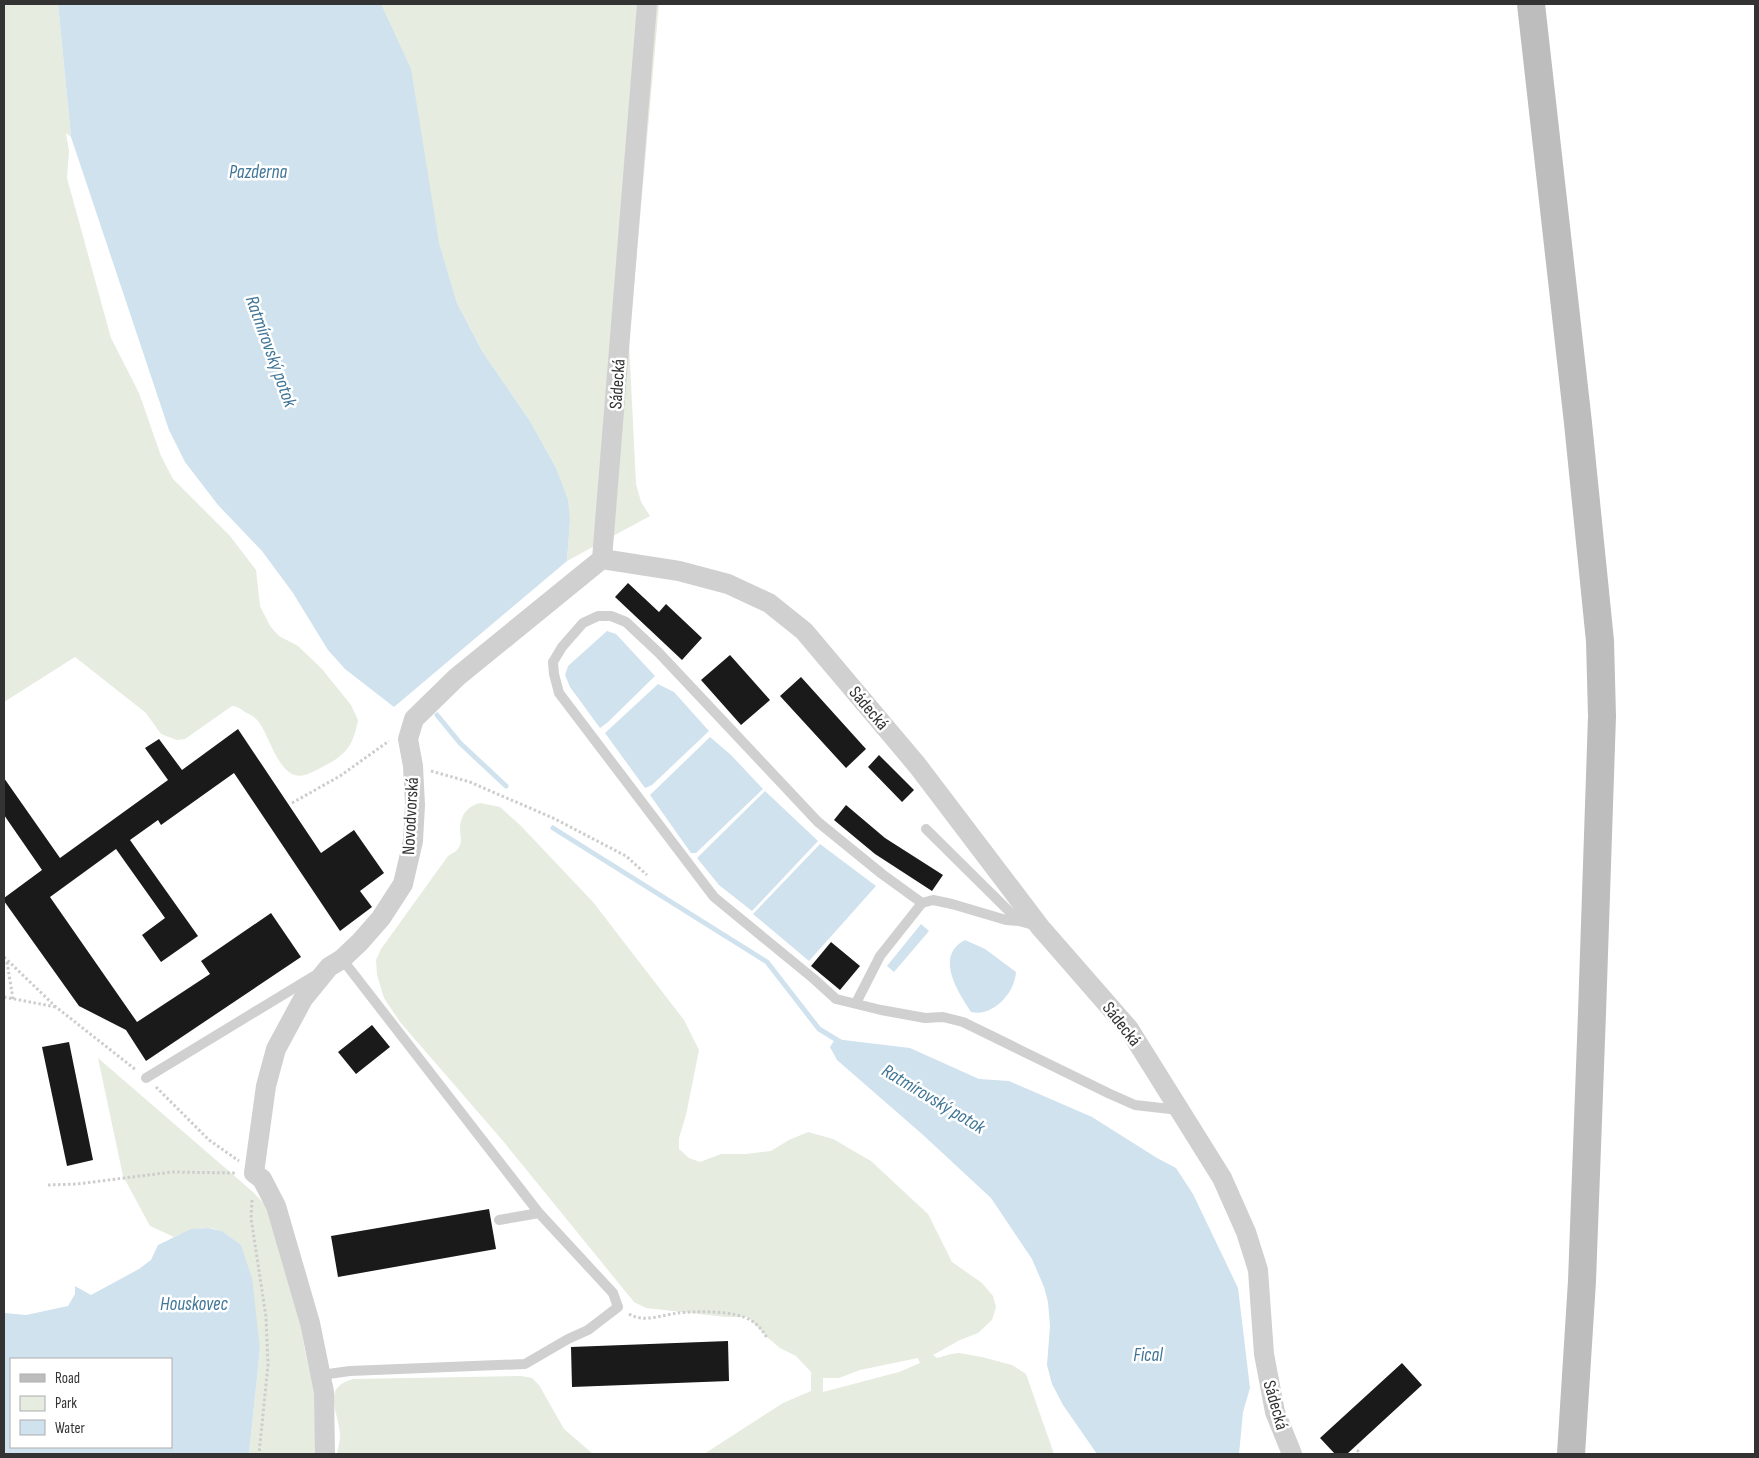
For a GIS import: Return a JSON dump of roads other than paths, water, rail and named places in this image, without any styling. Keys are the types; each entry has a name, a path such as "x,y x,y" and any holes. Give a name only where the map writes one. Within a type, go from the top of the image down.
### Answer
{"main road":[{"path":"1532,4 1600,642 1602,716 1582,1281 1571,1454"}],"street":[{"name":"Sádecká","path":"647,4 602,559 679,571 728,584 769,603 804,631 917,765 1040,927 1129,1029 1222,1178 1246,1232 1258,1270 1264,1354 1275,1412 1292,1454"},
{"name":"Novodvorská","path":"321,1374 310,1323 276,1206 258,1176 266,1086 276,1049 303,999 335,963 360,942 381,918 403,884 413,841 415,805 413,766 408,739 414,719 457,678 602,559"},
{"path":"321,1374 324,1392 324,1454"}],"lane":[{"path":"922,903 882,874 818,822 659,653 626,622 611,616 598,616 583,623 562,647 553,662 559,693 714,897 836,999 925,1018 944,1017 963,1022 1135,1105 1181,1110"},
{"path":"926,829 1020,921"},
{"path":"856,1003 880,956 922,903 933,900 1006,920 1020,921 1040,927"},
{"path":"146,1078 335,963 539,1213 613,1293 618,1307 588,1330 568,1339 525,1364 350,1371 321,1374"},
{"path":"499,1220 539,1213"}],"water":[{"name":"Pazderna","path":"58,4 381,4 411,69 439,243 457,303 482,351 530,421 556,468 568,500 570,521 567,561 394,707 345,669 328,650 293,593 262,551 218,505 185,462 169,430 71,137"},
{"path":"607,631 616,634 655,676 600,728 570,687 565,675 568,666"},
{"path":"658,684 674,692 709,731 652,785 645,788 605,733"},
{"path":"710,737 731,755 763,789 696,853 691,853 650,795"},
{"path":"765,791 818,841 752,911 719,885 697,858"},
{"path":"820,844 876,886 809,961 753,914"},
{"path":"921,924 929,931 894,972 887,966"},
{"path":"965,940 985,949 1016,972 1015,980 1007,995 988,1011 971,1012 955,985 950,965 951,955 956,947"},
{"name":"Fical","path":"835,1039 910,1048 979,1079 1009,1081 1092,1117 1176,1168 1193,1194 1238,1288 1250,1388 1243,1412 1239,1454 1097,1454 1063,1405 1052,1384 1047,1365 1050,1326 1048,1302 1032,1259 991,1198 922,1134 837,1060 830,1047"},
{"name":"Houskovec","path":"208,1228 222,1231 241,1245 252,1278 260,1349 249,1454 4,1454 4,1313 26,1315 68,1306 75,1294 75,1286 91,1295 139,1269 151,1260 158,1245 191,1229"}],"waterway":[{"name":"Ratmírovský potok","path":"437,715 460,743 506,786"},
{"name":"Ratmírovský potok","path":"553,828 767,962 819,1029 842,1043"}]}
